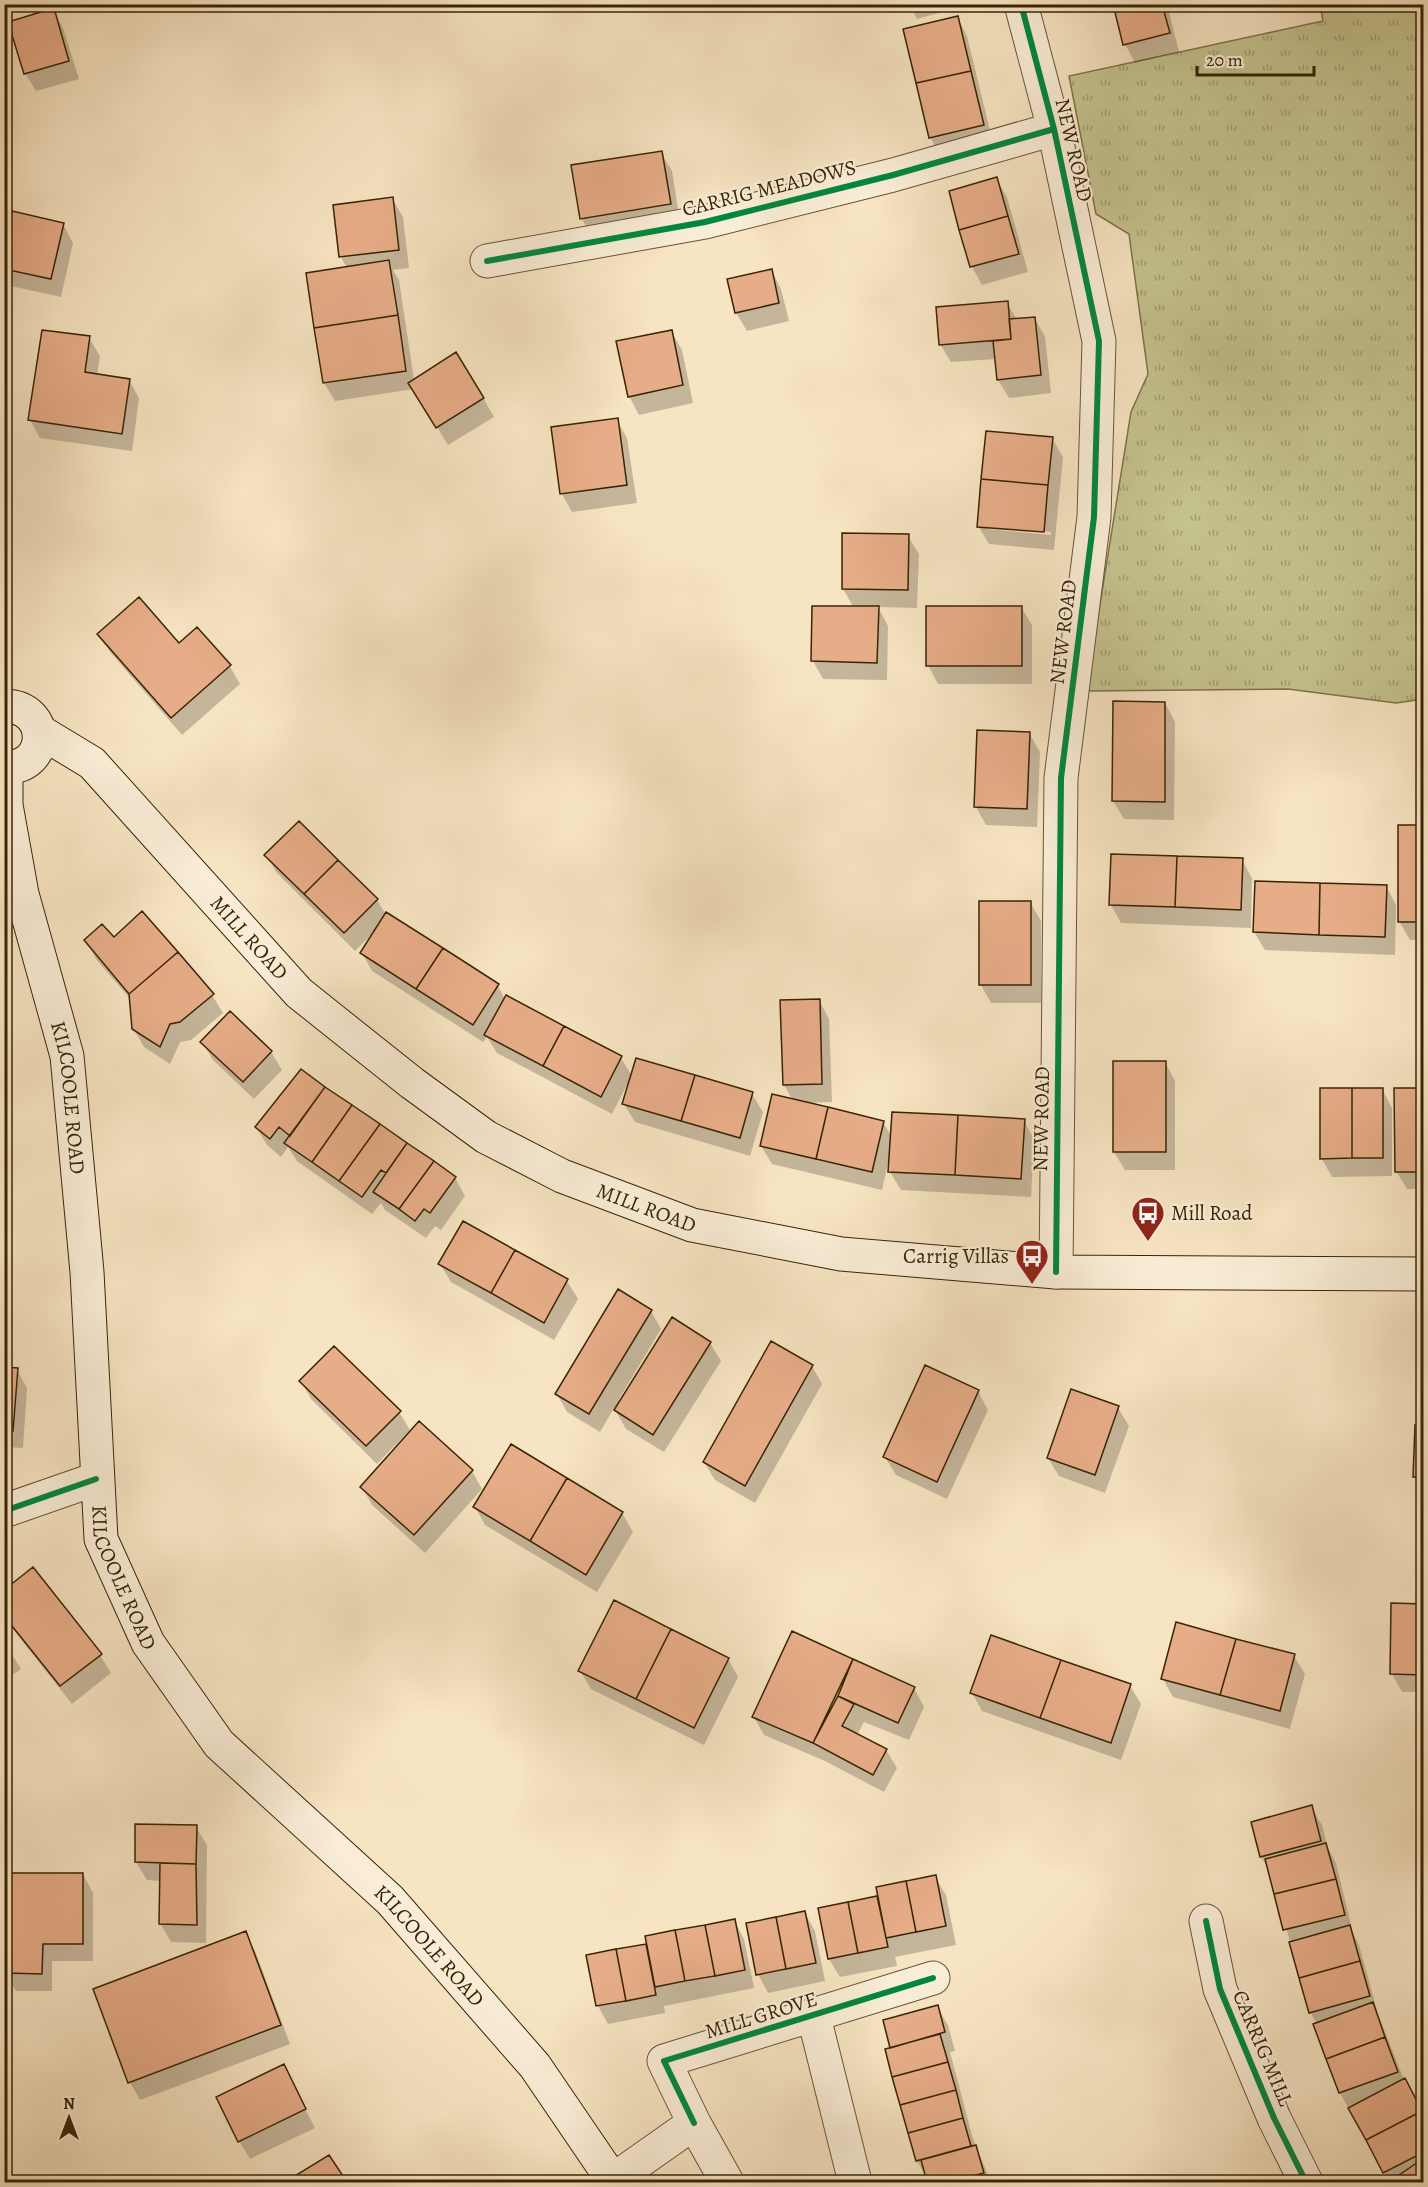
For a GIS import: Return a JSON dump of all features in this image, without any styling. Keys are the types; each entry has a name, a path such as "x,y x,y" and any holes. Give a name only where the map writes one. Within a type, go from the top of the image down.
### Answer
{"main road":[{"name":"NEW ROAD","path":"1021,4 1054,129 1098,341 1094,517 1061,778 1056,1272"},
{"name":"CARRIG MEADOWS","path":"487,261 705,222 893,175 1054,129"},
{"name":"MILL ROAD","path":"4,706 22,709 30,714 39,731 92,763 299,993 412,1083 486,1137 562,1176 692,1225 841,1254 1056,1272 1424,1275"},
{"path":"5,767 15,767 32,758 40,740 39,731"},
{"name":"KILCOOLE ROAD","path":"5,767 6,805 22,894 66,1056 87,1272 96,1479 101,1539 148,1643 219,1744 390,1900 536,2067 613,2181"},
{"path":"4,1511 96,1479"},
{"name":"CARRIG MILL","path":"1206,1921 1220,1989 1274,2118 1306,2182"},
{"name":"MILL GROVE","path":"727,2182 694,2123 664,2061 814,2017 933,1978"},
{"name":"MILL GROVE","path":"814,2017 855,2182"},
{"path":"613,2181 694,2123"}],"green space":[{"path":"1320,5 1423,5 1423,699 1396,703 1288,689 1086,691 1131,412 1148,374 1129,234 1096,214 1069,76 1323,21"}],"building":[{"path":"1113,4 1162,4 1170,33 1123,45"},
{"path":"54,8 69,61 24,74 8,22"},
{"path":"958,16 971,71 916,83 903,29"},
{"path":"971,71 984,125 929,138 916,83"},
{"path":"662,151 671,204 580,219 571,165"},
{"path":"997,177 1008,216 959,230 949,191"},
{"path":"393,197 399,250 339,257 333,205"},
{"path":"12,211 64,223 51,279 4,269 4,244"},
{"path":"1008,216 1019,254 970,267 959,230"},
{"path":"389,260 398,315 314,328 306,273"},
{"path":"772,269 779,303 735,313 727,279"},
{"path":"1008,301 1011,339 939,345 936,307"},
{"path":"398,315 406,371 323,383 314,328"},
{"path":"1035,317 1041,375 997,380 993,341 1011,339 1009,319"},
{"path":"42,330 90,336 85,372 130,379 122,434 28,420"},
{"path":"672,330 683,385 628,397 616,341"},
{"path":"456,352 484,398 436,428 408,383"},
{"path":"618,418 627,485 560,494 551,427"},
{"path":"986,431 1053,437 1048,485 981,479"},
{"path":"981,479 1048,485 1044,532 977,527"},
{"path":"842,533 909,534 908,590 842,589"},
{"path":"139,597 179,643 197,627 231,665 171,718 97,634"},
{"path":"812,606 879,606 877,663 811,661"},
{"path":"926,606 1022,606 1022,666 926,666"},
{"path":"1113,701 1165,702 1165,802 1112,801"},
{"path":"977,730 1030,732 1027,809 974,807"},
{"path":"299,821 338,860 304,894 264,855"},
{"path":"1398,825 1424,825 1424,922 1398,922"},
{"path":"1111,854 1177,856 1175,907 1109,905"},
{"path":"1177,856 1243,858 1241,910 1175,907"},
{"path":"338,860 378,899 344,933 304,894"},
{"path":"1255,881 1320,883 1319,935 1253,932"},
{"path":"1320,883 1387,885 1385,937 1319,935"},
{"path":"979,901 1031,901 1031,985 979,985"},
{"path":"142,911 178,952 129,994 84,940 102,924 114,937"},
{"path":"386,912 443,948 416,989 360,953"},
{"path":"443,948 499,984 473,1025 416,989"},
{"path":"178,952 214,994 180,1022 170,1024 160,1047 132,1029 129,994"},
{"path":"506,995 564,1026 543,1066 484,1035"},
{"path":"820,999 822,1084 783,1085 780,1000"},
{"path":"230,1011 272,1051 243,1082 200,1042"},
{"path":"564,1026 622,1056 601,1097 543,1066"},
{"path":"636,1058 695,1075 681,1121 622,1104"},
{"path":"1113,1061 1166,1061 1166,1152 1113,1152"},
{"path":"301,1069 325,1087 290,1136 279,1127 270,1139 255,1127"},
{"path":"695,1075 753,1092 740,1138 681,1121"},
{"path":"325,1087 352,1105 312,1162 284,1143"},
{"path":"1320,1088 1352,1088 1352,1158 1320,1159"},
{"path":"1352,1088 1383,1088 1383,1158 1352,1158"},
{"path":"1394,1088 1424,1088 1424,1172 1395,1172"},
{"path":"772,1094 828,1107 816,1159 760,1146"},
{"path":"352,1105 380,1124 339,1181 312,1162"},
{"path":"828,1107 884,1121 872,1172 816,1159"},
{"path":"892,1112 958,1115 955,1175 888,1172"},
{"path":"958,1115 1025,1119 1021,1179 955,1175"},
{"path":"380,1124 407,1143 386,1173 381,1170 362,1197 339,1181"},
{"path":"407,1143 434,1161 399,1209 373,1192"},
{"path":"434,1161 456,1177 430,1213 424,1209 415,1221 399,1209"},
{"path":"463,1221 515,1250 491,1293 438,1264"},
{"path":"515,1250 568,1279 544,1323 491,1293"},
{"path":"618,1289 652,1310 589,1414 555,1394"},
{"path":"672,1317 711,1342 653,1435 614,1410"},
{"path":"771,1341 813,1365 745,1486 703,1462"},
{"path":"334,1346 401,1411 366,1446 299,1381"},
{"path":"925,1365 979,1390 937,1482 883,1457"},
{"path":"4,1367 18,1368 13,1431 4,1430"},
{"path":"1071,1389 1119,1406 1095,1475 1047,1458"},
{"path":"419,1421 473,1470 414,1535 360,1487"},
{"path":"1415,1425 1424,1425 1424,1477 1413,1477"},
{"path":"511,1444 567,1478 530,1541 473,1507"},
{"path":"567,1478 623,1512 586,1575 530,1541"},
{"path":"33,1567 102,1654 60,1686 4,1616 4,1590"},
{"path":"614,1600 671,1629 636,1699 578,1671"},
{"path":"1391,1603 1424,1604 1424,1675 1390,1674"},
{"path":"1176,1622 1236,1639 1220,1695 1161,1679"},
{"path":"671,1629 729,1658 694,1728 636,1699"},
{"path":"792,1631 853,1659 813,1743 752,1717"},
{"path":"991,1635 1061,1660 1040,1718 970,1693"},
{"path":"1236,1639 1295,1654 1280,1711 1220,1695"},
{"path":"853,1659 915,1687 898,1723 838,1696"},
{"path":"1061,1660 1131,1684 1111,1743 1040,1718"},
{"path":"838,1696 854,1704 842,1726 887,1749 873,1775 813,1743"},
{"path":"1312,1805 1321,1841 1260,1857 1251,1822"},
{"path":"135,1824 197,1825 196,1864 135,1862"},
{"path":"1326,1843 1336,1879 1274,1894 1265,1859"},
{"path":"160,1863 196,1864 197,1925 159,1924"},
{"path":"5,1873 83,1873 83,1944 43,1944 42,1974 4,1973"},
{"path":"936,1875 946,1926 916,1932 906,1881"},
{"path":"1336,1879 1345,1915 1283,1930 1274,1894"},
{"path":"906,1881 916,1932 886,1938 876,1887"},
{"path":"877,1896 888,1947 858,1953 848,1902"},
{"path":"848,1902 858,1953 828,1959 818,1908"},
{"path":"805,1911 816,1963 786,1969 776,1917"},
{"path":"776,1917 786,1969 756,1975 746,1923"},
{"path":"735,1919 745,1970 715,1976 705,1925"},
{"path":"705,1925 715,1976 685,1981 675,1930"},
{"path":"1350,1925 1360,1961 1299,1978 1289,1942"},
{"path":"675,1930 685,1981 655,1987 645,1936"},
{"path":"246,1931 281,2025 128,2083 93,1989"},
{"path":"646,1944 656,1995 626,2001 616,1949"},
{"path":"616,1949 626,2001 596,2006 586,1955"},
{"path":"1360,1961 1370,1996 1309,2013 1299,1978"},
{"path":"1373,2002 1385,2037 1326,2059 1313,2024"},
{"path":"938,2005 945,2032 890,2048 883,2020"},
{"path":"940,2034 948,2062 892,2077 885,2049"},
{"path":"1385,2037 1398,2072 1339,2093 1326,2059"},
{"path":"948,2062 956,2090 900,2105 892,2077"},
{"path":"284,2064 306,2109 238,2142 216,2097"},
{"path":"1405,2078 1422,2111 1366,2140 1348,2108"},
{"path":"956,2090 963,2118 908,2133 900,2105"},
{"path":"1422,2111 1424,2152 1383,2173 1366,2140"},
{"path":"963,2118 971,2146 916,2161 908,2133"},
{"path":"976,2145 984,2173 949,2182 927,2182 921,2160"},
{"path":"329,2155 347,2182 285,2182"},
{"path":"1424,2158 1424,2182 1389,2182"}],"cycle path":[{"path":"1021,4 1054,129 1099,341 1094,517 1061,778 1056,1272"},
{"path":"487,261 705,222 893,175 1054,129"},
{"path":"4,1511 96,1479"},
{"path":"1206,1921 1220,1989 1274,2118 1306,2182"},
{"path":"694,2123 664,2061 933,1978"}],"place":[{"name":"Mill Road","path":"1148,1242"},
{"name":"Carrig Villas","path":"1032,1285"}]}
